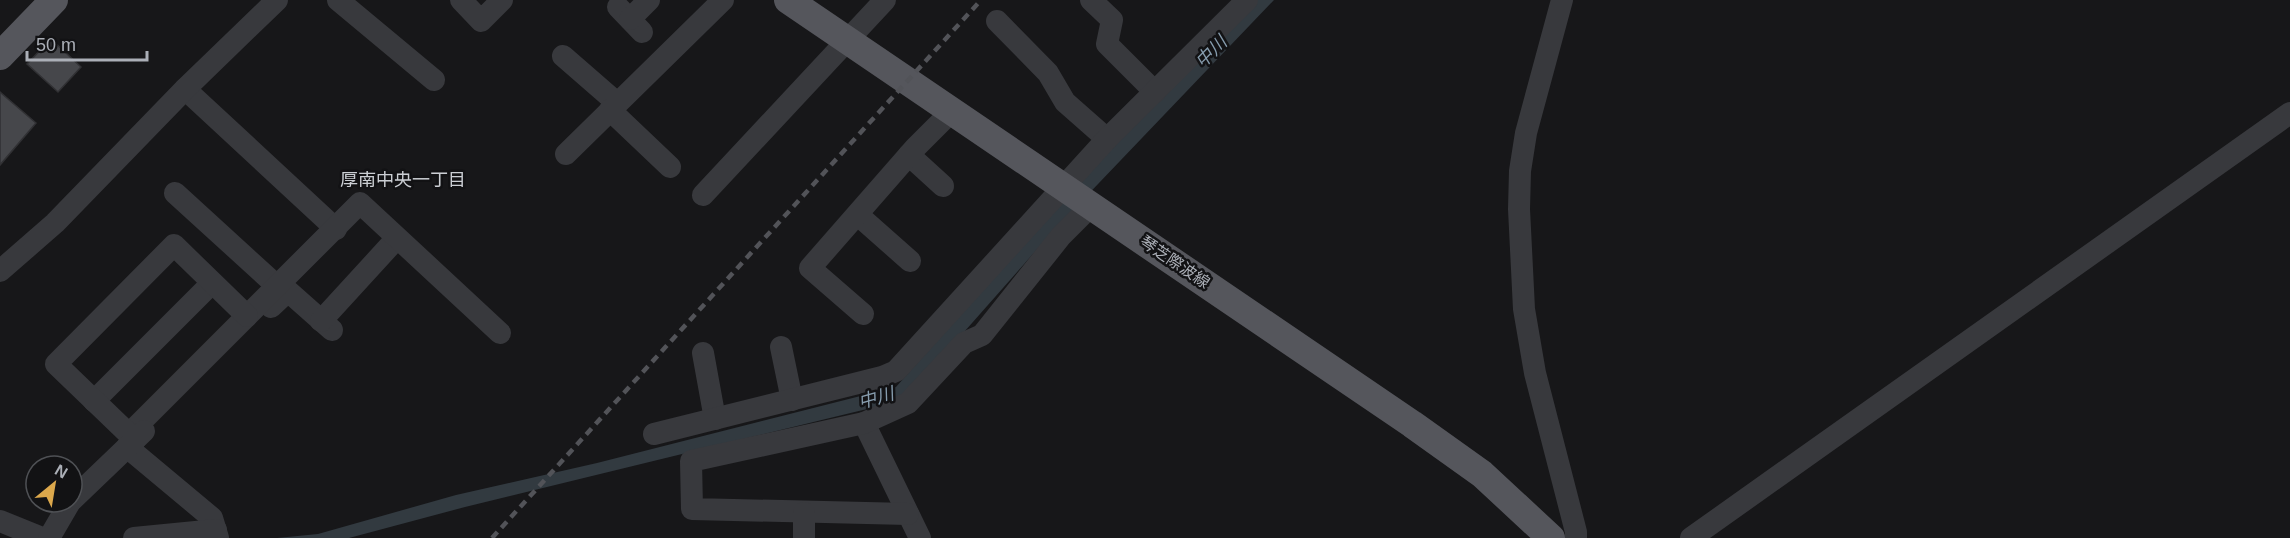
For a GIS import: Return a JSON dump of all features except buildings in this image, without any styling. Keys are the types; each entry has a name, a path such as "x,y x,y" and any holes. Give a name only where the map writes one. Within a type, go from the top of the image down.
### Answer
{"main road":[{"path":"0,56 54,0"},
{"name":"琴芝際波線","path":"788,0 1482,474 1551,538"}],"street":[{"path":"0,271 55,223 185,89 277,0"},
{"path":"338,0 434,80"},
{"path":"461,0 481,21 502,0"},
{"path":"630,19 649,0"},
{"path":"566,154 723,0"},
{"path":"703,195 885,0"},
{"path":"1091,0 1112,20 1107,44 1155,92"},
{"path":"654,434 882,377 982,335 1061,236 1107,139 1246,0"},
{"path":"1562,0 1526,133 1520,171 1519,209 1524,309 1535,373 1576,538"},
{"path":"997,21 1048,73 1065,102 1107,139"},
{"path":"563,56 670,167"},
{"path":"185,89 336,229"},
{"path":"863,314 810,268 909,155 952,111"},
{"path":"1690,538 2290,113"},
{"path":"909,155 943,186"},
{"path":"175,193 278,287"},
{"path":"908,514 692,509 691,461 864,423 908,403 932,356 1078,196"},
{"path":"84,488 247,316 360,203 500,333"},
{"path":"858,215 910,261"},
{"path":"133,438 288,291 327,325 397,238"},
{"path":"134,538 217,534 212,518 56,364 174,245 247,316"},
{"path":"94,401 213,283"},
{"path":"781,347 792,400"},
{"path":"703,353 715,419"},
{"path":"864,423 920,538"},
{"path":"804,513 804,538"},
{"path":"49,538 63,514"},
{"path":"0,521 42,538"}],"water":[{"name":"中川","path":"1256,0 1274,0 1055,229 904,400 465,507 349,538 277,538 318,534 456,495 597,463 896,387 1088,172"}],"railway":[{"path":"492,538 981,0"}],"district":[{"name":"厚南中央一丁目","path":"403,180"}]}
